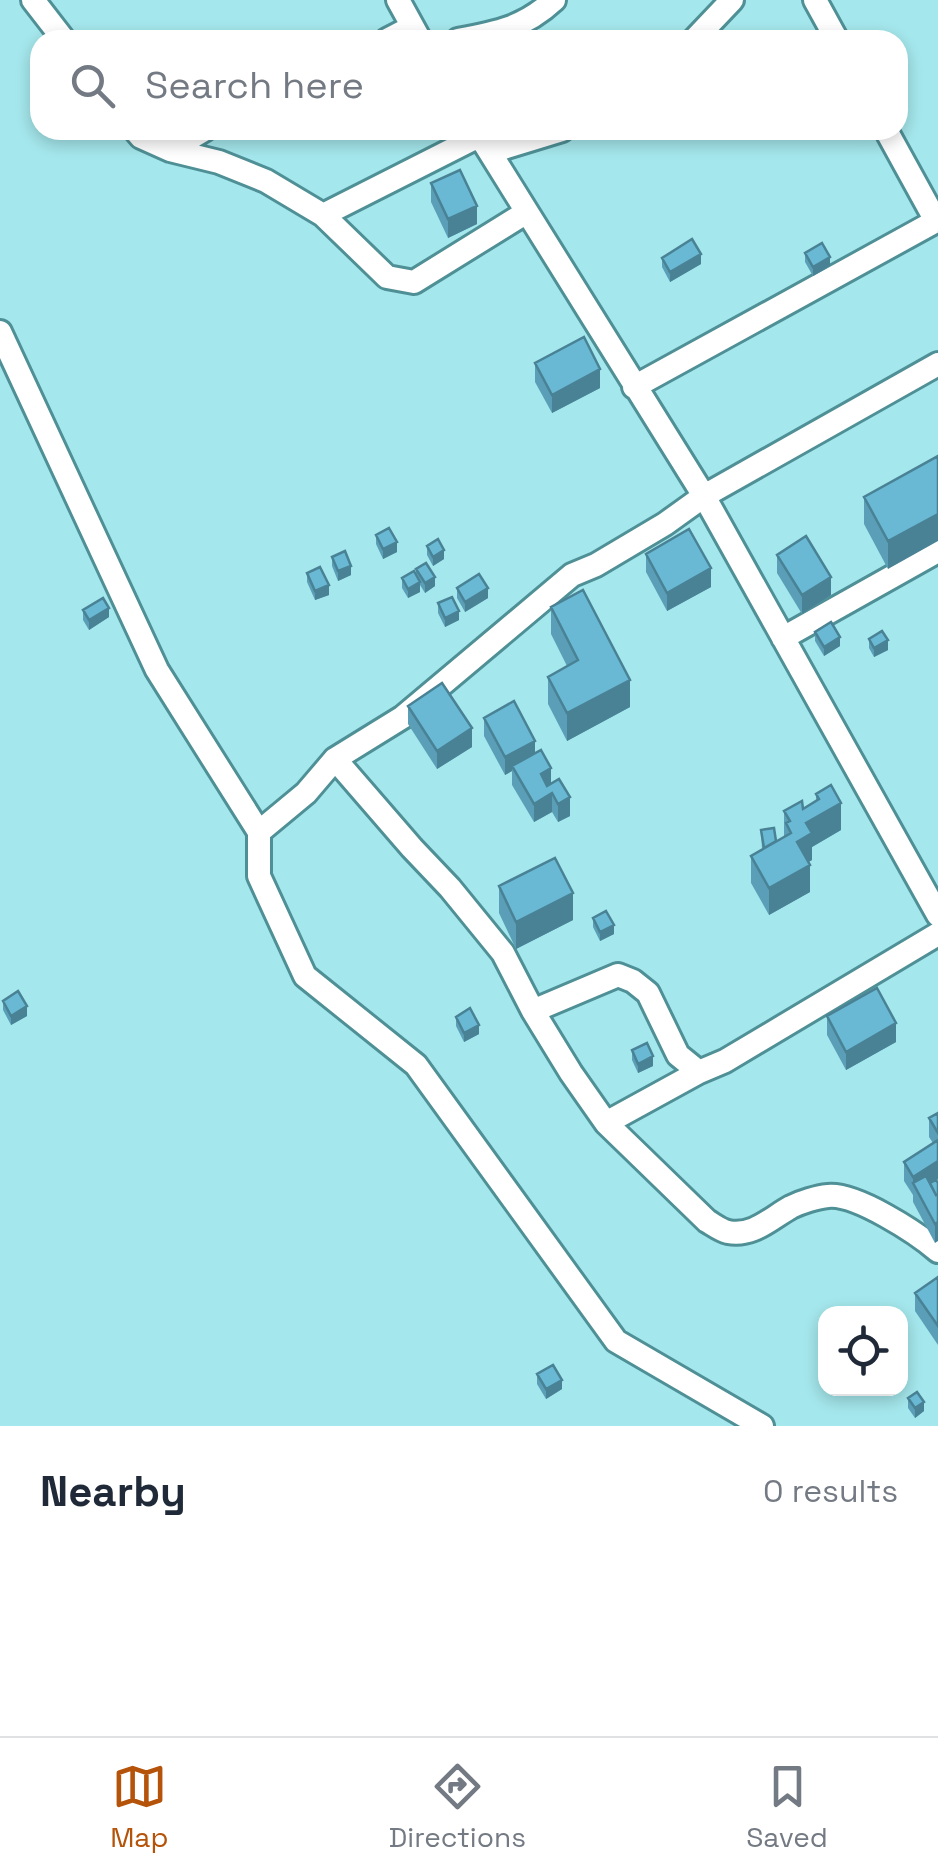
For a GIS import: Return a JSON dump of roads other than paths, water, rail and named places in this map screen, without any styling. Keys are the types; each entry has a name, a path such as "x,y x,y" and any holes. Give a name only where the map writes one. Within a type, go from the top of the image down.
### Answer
{"street":[{"path":"32,0 56,30"},
{"path":"398,0 414,30"},
{"path":"506,30 554,0"},
{"path":"704,30 732,0"},
{"path":"814,0 830,30"},
{"path":"149,140 266,181 322,215 387,277 414,282 526,212"},
{"path":"170,150 187,140"},
{"path":"322,215 480,140"},
{"path":"483,140 704,496 937,909"},
{"path":"634,387 937,221 892,140"},
{"path":"0,332 157,670 259,832 259,876 305,976 416,1064 616,1342 762,1426"},
{"path":"259,832 306,793 335,759 403,717 572,575 938,364"},
{"path":"783,638 938,551"},
{"path":"335,759 503,952 532,1011 606,1123 707,1221 725,1231 741,1233 763,1226 794,1206 831,1195 861,1203 921,1236 938,1251"},
{"path":"606,1123 725,1061 938,934"},
{"path":"532,1011 618,975 633,980 648,993 678,1056 699,1072"}]}
